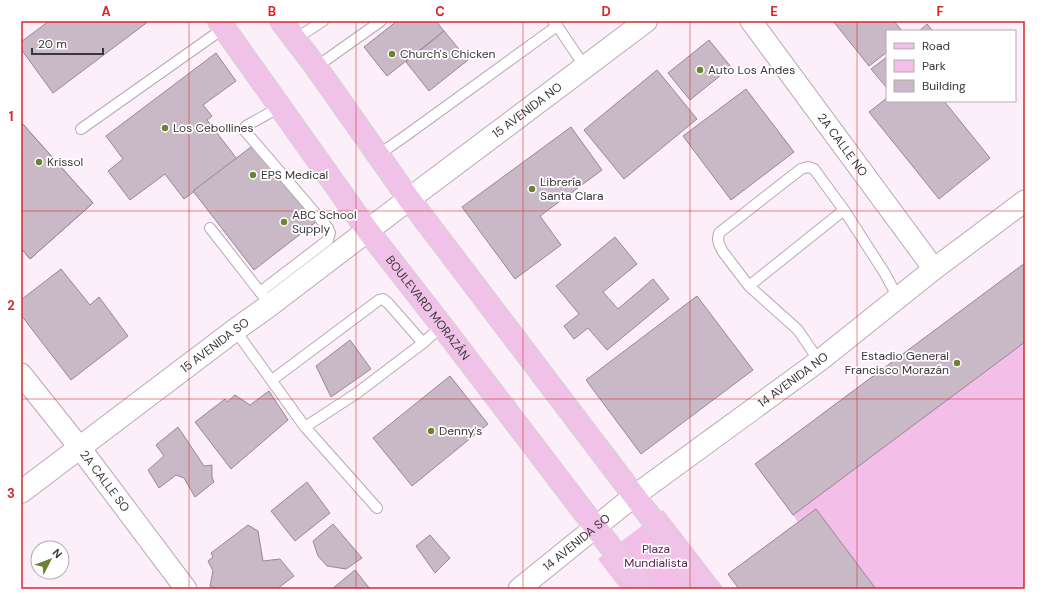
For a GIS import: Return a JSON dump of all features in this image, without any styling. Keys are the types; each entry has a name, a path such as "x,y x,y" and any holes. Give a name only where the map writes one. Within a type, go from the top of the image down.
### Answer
{"main road":[{"path":"281,21 316,67 408,199 705,589"},
{"name":"BOULEVARD MORAZÁN","path":"222,25 368,231 643,589"}],"street":[{"name":"15 AVENIDA NO","path":"408,199 646,21"},
{"name":"2A CALLE NO","path":"750,21 934,269"},
{"name":"15 AVENIDA SO","path":"21,492 235,330 265,298 368,231 408,199"},
{"name":"14 AVENIDA NO","path":"634,496 819,360 934,269 1025,201"},
{"name":"2A CALLE SO","path":"21,374 80,448 186,589"},
{"name":"14 AVENIDA SO","path":"519,589 634,496"}],"lane":[{"path":"295,40 323,21"},
{"path":"316,67 381,21"},
{"path":"378,155 555,23 584,67"},
{"path":"81,130 222,25"},
{"path":"210,228 265,298 328,240 330,233 328,228 245,131 246,126 280,107"},
{"path":"819,360 798,330 749,286 723,252 719,244 719,233 801,169 808,167 814,169 844,210 884,272 898,298"},
{"path":"749,286 844,210"},
{"path":"272,380 379,300 383,299 423,343"},
{"path":"305,427 357,393 423,343 442,326"},
{"path":"235,330 305,427 377,508"}],"green space":[{"name":"Estadio General Francisco Morazán","path":"1025,263 1025,589 739,589 728,574 798,522 755,464"},
{"name":"Plaza Mundialista","path":"663,510 724,589 621,589 598,559"}],"building":[{"path":"49,21 149,21 53,93 21,49 21,42"},
{"name":"Church's Chicken","path":"397,21 436,21 444,31 387,76 364,47"},
{"path":"833,21 894,21 901,30 886,30 886,53 869,66"},
{"path":"927,24 932,30 920,30"},
{"path":"444,31 468,60 429,91 406,62"},
{"name":"Auto Los Andes","path":"709,40 731,67 690,100 668,73"},
{"name":"Los Cebollines","path":"216,53 236,81 203,105 212,116 207,120 237,159 184,199 165,174 130,200 108,171 123,159 106,136"},
{"path":"886,58 886,87 871,69"},
{"path":"657,70 697,119 624,179 584,130"},
{"path":"746,89 794,152 731,200 683,136"},
{"path":"886,99 886,102 945,102 990,158 939,199 869,112"},
{"name":"Krissol","path":"21,122 93,203 30,259 21,248"},
{"name":"Krissol","path":"21,122 93,203 30,259 21,248"},
{"name":"Librería Santa Clara","path":"571,127 602,170 540,216 561,245 515,279 462,207"},
{"path":"255,144 316,222 254,270 193,191"},
{"path":"615,237 637,264 603,292 618,309 653,279 669,299 607,350 588,328 574,339 564,326 579,314 556,286"},
{"path":"1025,263 1025,342 793,515 755,464"},
{"path":"61,269 90,305 99,297 128,336 71,380 21,315 21,300"},
{"path":"697,296 753,370 641,454 586,380"},
{"path":"350,340 371,369 331,397 316,366"},
{"name":"Denny's","path":"450,376 488,424 412,486 373,438"},
{"path":"269,391 288,420 231,469 195,422 225,399 227,402 235,395 250,405"},
{"path":"178,427 204,466 212,465 212,477 214,482 195,497 184,478 176,475 159,488 148,470 164,456 156,445"},
{"path":"307,482 330,513 295,541 271,511"},
{"path":"816,509 876,589 739,589 728,574"},
{"path":"333,524 362,558 346,569 327,566 318,556 313,541"},
{"path":"248,525 258,531 263,561 280,559 294,576 277,589 217,589 210,586 213,571 208,561 213,557 211,553"},
{"path":"430,535 450,558 435,573 416,546"},
{"path":"355,570 370,589 332,589"}],"place":[{"name":"Church's Chicken","path":"392,54"},
{"name":"Auto Los Andes","path":"700,70"},
{"name":"Los Cebollines","path":"165,128"},
{"name":"Krissol","path":"39,162"},
{"name":"EPS Medical","path":"253,175"},
{"name":"Librería Santa Clara","path":"532,189"},
{"name":"ABC School Supply","path":"284,222"},
{"name":"Estadio General Francisco Morazán","path":"957,363"},
{"name":"Denny's","path":"431,431"}]}
